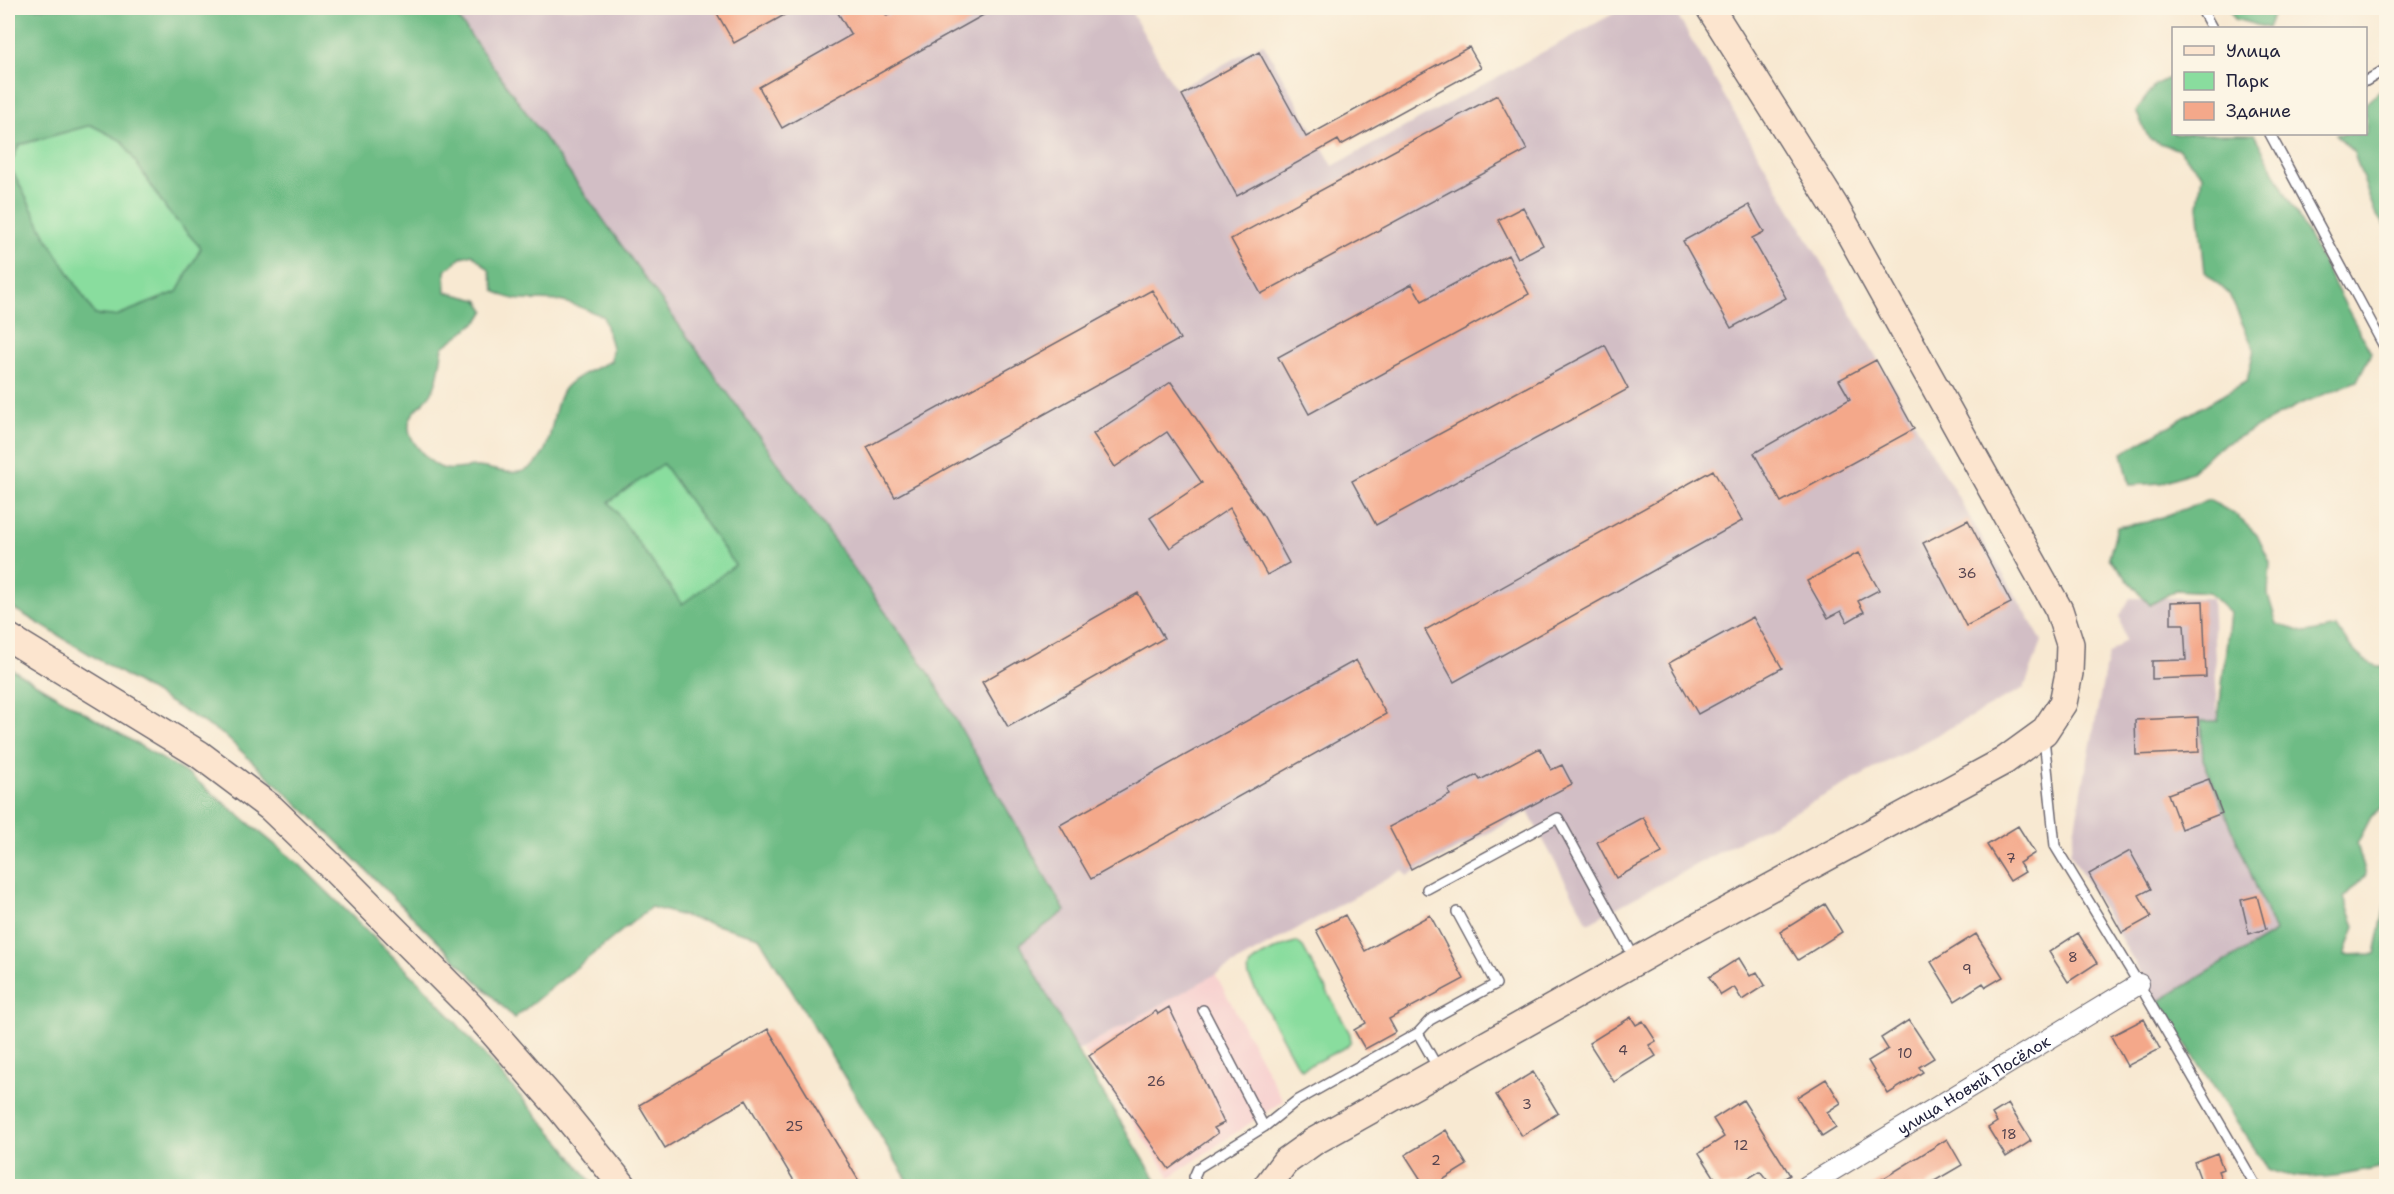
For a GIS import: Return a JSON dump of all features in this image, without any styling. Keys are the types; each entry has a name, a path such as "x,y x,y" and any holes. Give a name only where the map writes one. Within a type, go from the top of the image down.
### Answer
{"main road":[{"path":"1265,1186 1285,1162 1312,1142 2004,761 2044,732 2063,703 2070,673 2070,644 2059,610 1835,207 1710,8"},
{"path":"8,638 199,753 271,808 470,1006 559,1107 623,1186"}],"street":[{"name":"улица Новый Посёлок","path":"1808,1186 2139,984"}],"lane":[{"path":"2200,8 2211,27"},
{"path":"2367,80 2386,69"},
{"path":"2271,135 2386,350"},
{"path":"2044,732 2055,846 2139,984 2256,1186"},
{"path":"1426,889 1558,818 1636,962"},
{"path":"1197,1186 1194,1177 1198,1168 1264,1127 1295,1102 1418,1033 1430,1020 1496,984 1457,912"},
{"path":"1203,1010 1264,1127"},
{"path":"1418,1033 1439,1071"}],"shaded area":[{"path":"451,8 1129,8 1176,90 1263,43 1333,166 1624,8 1673,8 2042,641 2024,688 1588,923 1528,812 1407,876 1403,870 1077,1051 1020,943 1065,911 929,673"},
{"path":"2130,598 2212,598 2218,722 2201,721 2203,759 2275,932 2158,1002 2070,853 2108,655 2125,640 2120,616"},
{"path":"1215,973 1283,1101 1170,1177 1082,1049"}],"green space":[{"path":"8,8 451,8 929,673 1065,911 1020,944 1077,1051 1160,1186 911,1186 759,937 651,907 514,1018 333,837 224,735 8,605","holes":["91,125 122,141 167,210 201,248 177,292 116,316 95,315 45,235 10,166 19,145","472,254 489,270 495,291 510,298 564,302 603,316 612,347 611,361 580,376 564,389 556,407 546,448 534,465 520,472 477,467 453,470 439,467 421,452 409,431 412,416 434,387 443,347 479,320 485,310 478,300 446,292 445,271 462,257","663,464 735,565 682,604 609,502"]},
{"path":"2228,8 2276,8 2268,27 2235,19"},
{"path":"2172,76 2172,135 2255,135 2371,353 2357,381 2298,405 2214,450 2191,472 2161,483 2130,485 2122,453 2247,381 2254,349 2229,294 2205,272 2198,206 2202,175 2179,150 2149,139 2136,111 2155,85"},
{"path":"2386,86 2386,228 2375,213 2354,153 2337,135 2367,135 2367,102"},
{"path":"91,125 122,140 167,210 201,248 177,292 116,316 95,315 45,235 10,166 19,145"},
{"path":"663,463 736,566 682,604 609,502"},
{"path":"2209,500 2236,515 2257,535 2270,563 2268,595 2277,624 2306,633 2337,627 2351,648 2363,659 2377,666 2386,667 2386,763 2383,770 2386,778 2386,804 2371,817 2357,844 2366,875 2344,898 2355,926 2345,955 2375,954 2386,901 2386,1166 2327,1177 2297,1177 2268,1169 2158,1002 2275,932 2203,759 2201,721 2218,721 2230,613 2208,592 2176,590 2150,605 2109,558 2117,527 2148,522"},
{"path":"8,667 191,776 300,865 430,993 562,1144 594,1186 8,1186"},
{"path":"1297,942 1303,947 1350,1034 1351,1041 1346,1047 1302,1069 1296,1063 1248,973 1250,966 1256,960 1280,947"}],"building":[{"path":"714,8 797,8 734,43"},
{"path":"835,8 882,8 887,16 901,8 996,8 782,128 759,87 851,35"},
{"path":"1469,47 1481,68 1341,145 1338,140 1237,196 1182,95 1259,52 1306,137"},
{"path":"1497,95 1527,150 1261,294 1231,239"},
{"path":"1749,205 1764,232 1752,238 1786,298 1731,328 1683,241"},
{"path":"1523,207 1543,245 1518,258 1498,220"},
{"path":"1508,255 1529,294 1309,414 1278,357 1412,284 1422,301"},
{"path":"1152,290 1180,339 895,497 867,447"},
{"path":"1605,345 1628,389 1376,525 1352,481"},
{"path":"1876,360 1914,429 1781,502 1754,453 1850,399 1839,380"},
{"path":"1171,382 1264,517 1289,563 1267,575 1230,508 1170,548 1150,518 1202,483 1167,432 1115,467 1093,434"},
{"path":"1713,470 1742,521 1454,682 1425,630"},
{"path":"1968,520 2011,603 1966,626 1923,543"},
{"path":"1858,553 1879,590 1858,601 1864,612 1847,622 1841,611 1828,618 1807,581"},
{"path":"1138,593 1164,638 1008,727 982,682"},
{"path":"2203,601 2206,677 2152,679 2152,661 2186,660 2184,624 2171,624 2171,602"},
{"path":"1753,617 1782,668 1698,714 1669,663"},
{"path":"1356,660 1386,714 1091,879 1060,825"},
{"path":"2198,717 2199,752 2136,755 2135,720"},
{"path":"1540,748 1551,770 1562,765 1572,784 1411,869 1389,827 1450,795 1448,790 1477,775 1480,780"},
{"path":"2209,779 2222,813 2181,829 2168,794"},
{"path":"1643,817 1662,853 1616,878 1597,842"},
{"path":"2018,826 2035,853 2019,863 2025,872 2010,881 1987,845"},
{"path":"2130,851 2151,889 2139,895 2151,917 2122,933 2089,874"},
{"path":"2257,896 2266,929 2249,934 2241,900"},
{"path":"1825,904 1842,932 1798,960 1780,932"},
{"path":"1345,915 1365,951 1430,915 1464,979 1389,1019 1396,1032 1365,1049 1354,1030 1366,1023 1316,930"},
{"path":"2078,933 2097,963 2068,982 2049,952"},
{"path":"1976,934 2003,977 1986,987 1983,983 1955,1001 1931,962"},
{"path":"1739,958 1750,976 1757,972 1765,985 1742,1000 1734,987 1721,995 1709,977"},
{"path":"1169,1007 1224,1123 1214,1128 1218,1133 1169,1169 1089,1056 1156,1011 1158,1014"},
{"path":"1631,1017 1636,1025 1643,1021 1656,1041 1649,1045 1656,1056 1614,1082 1589,1043"},
{"path":"2144,1019 2160,1049 2127,1066 2111,1036"},
{"path":"1909,1020 1934,1058 1919,1067 1923,1072 1888,1094 1868,1061 1888,1049 1881,1038"},
{"path":"768,1029 862,1186 797,1186 746,1100 665,1148 639,1105"},
{"path":"1533,1072 1558,1113 1522,1136 1496,1095"},
{"path":"1826,1079 1841,1103 1827,1112 1836,1127 1822,1136 1797,1097"},
{"path":"1743,1100 1790,1175 1772,1186 1760,1171 1736,1186 1720,1186 1699,1153 1724,1137 1713,1119"},
{"path":"2008,1104 2031,1141 2006,1157 1988,1128 1997,1122 1992,1114"},
{"path":"1446,1130 1467,1165 1433,1186 1425,1186 1405,1155"},
{"path":"1947,1139 1962,1165 1926,1186 1871,1186"},
{"path":"2217,1153 2223,1169 2218,1171 2224,1186 2203,1186 2194,1162"}]}
